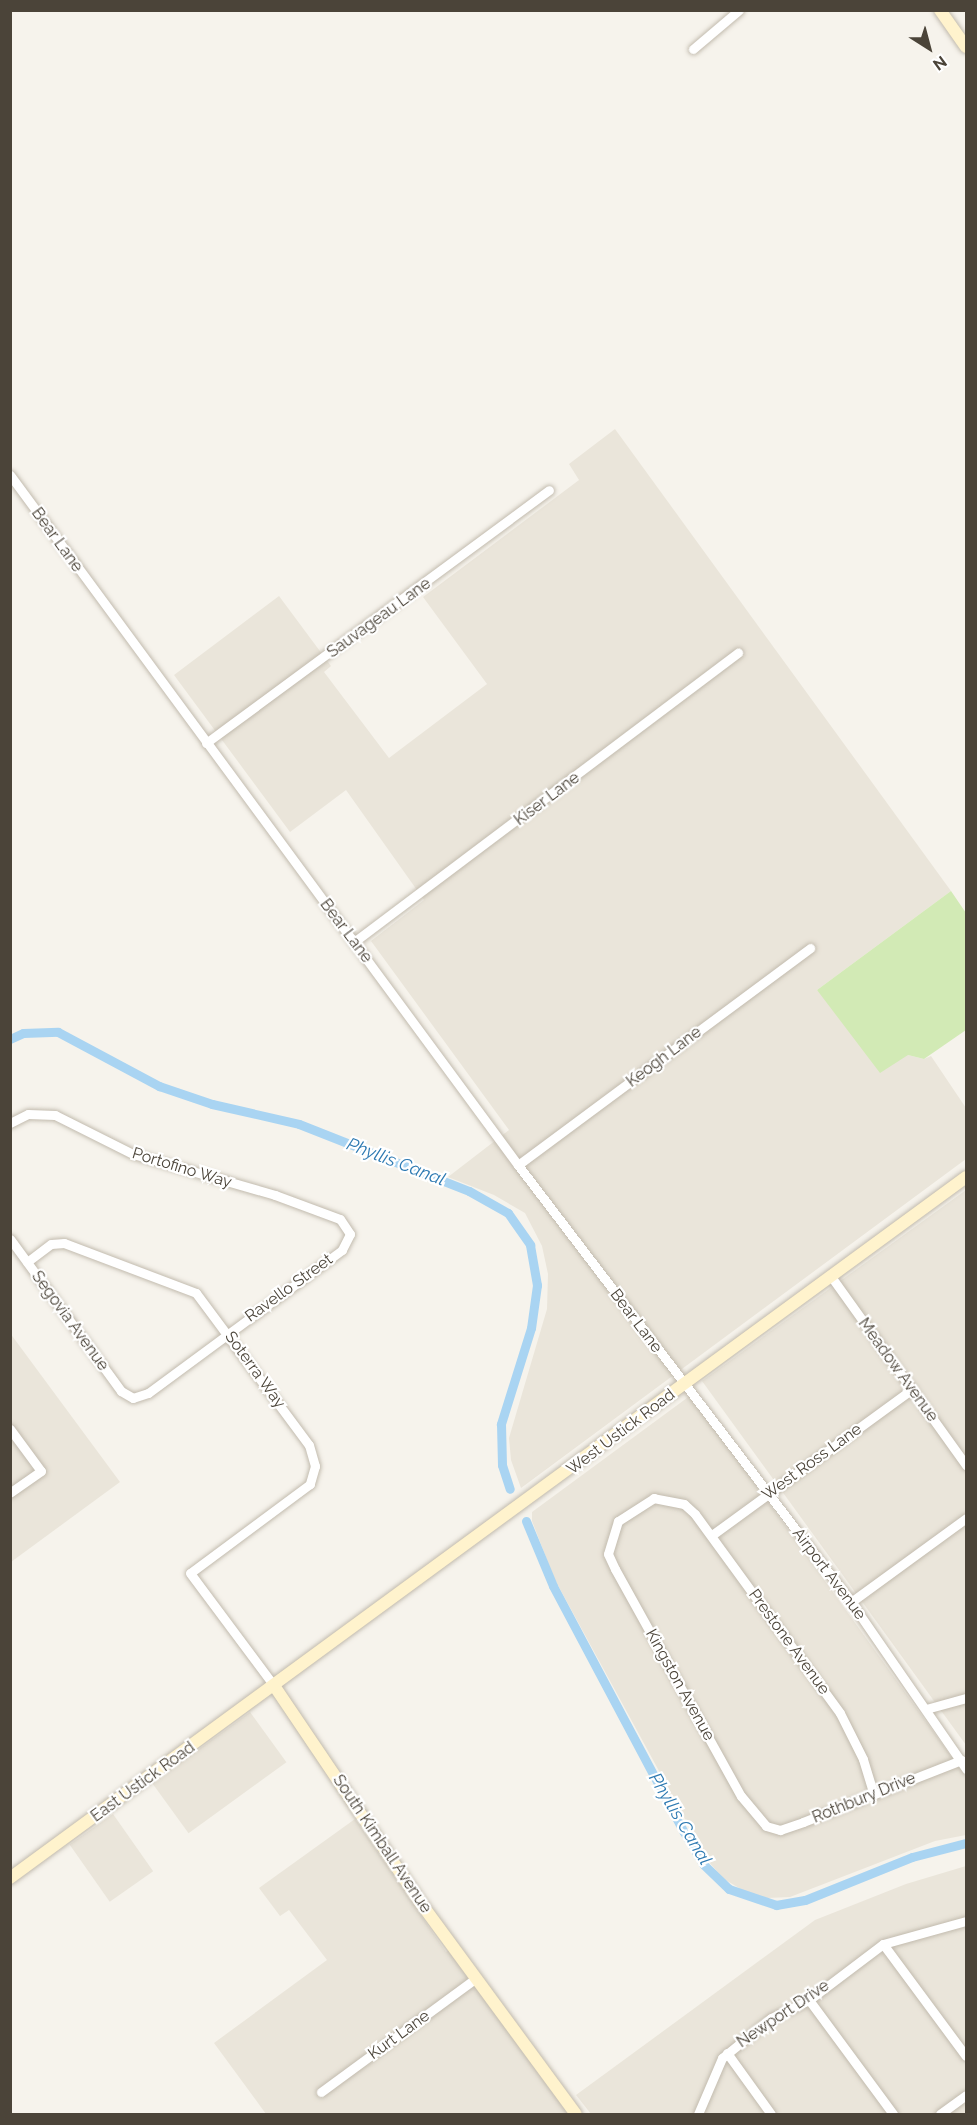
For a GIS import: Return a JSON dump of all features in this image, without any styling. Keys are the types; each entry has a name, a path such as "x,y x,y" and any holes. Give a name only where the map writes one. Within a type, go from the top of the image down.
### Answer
{"main road":[{"path":"940,10 966,47"},
{"name":"West Ustick Road","path":"275,1687 830,1275 966,1177"},
{"name":"East Ustick Road","path":"10,1878 275,1687"},
{"name":"South Kimball Avenue","path":"275,1687 476,1978 576,2115"}],"street":[{"path":"693,49 738,10"},
{"name":"Bear Lane","path":"10,475 518,1165 684,1384"},
{"name":"Sauvageau Lane","path":"206,743 549,490"},
{"name":"Kiser Lane","path":"354,942 738,653"},
{"name":"Keogh Lane","path":"518,1165 810,948"},
{"name":"Portofino Way","path":"10,1123 28,1114 55,1115 133,1154 275,1195 340,1219 350,1234"},
{"name":"Ravello Street","path":"133,1398 148,1393 342,1250 350,1234"},
{"name":"Segovia Avenue","path":"10,1239 121,1391 133,1398"},
{"name":"Soterra Way","path":"27,1262 51,1244 64,1243 95,1258 185,1287 205,1303 309,1445 315,1466 310,1484 190,1573"},
{"name":"Meadow Avenue","path":"830,1275 966,1465"},
{"name":"Airport Avenue","path":"684,1384 850,1602 964,1764"},
{"name":"West Ross Lane","path":"712,1535 912,1389"},
{"path":"10,1430 41,1471 10,1493"},
{"name":"Prestone Avenue","path":"610,1538 618,1521 639,1504 654,1498 684,1504 712,1535 840,1713 863,1759 873,1792"},
{"path":"850,1602 966,1518"},
{"name":"Kingston Avenue","path":"610,1538 608,1554 615,1569 741,1796 766,1826"},
{"name":"South Kimball Avenue","path":"190,1573 275,1687"},
{"path":"926,1709 966,1698"},
{"name":"Rothbury Drive","path":"766,1826 780,1830 873,1792 964,1764"},
{"name":"Newport Drive","path":"698,2115 727,2054 771,2018 809,2000 883,1944 966,1921"},
{"path":"883,1944 966,2056"},
{"name":"Kurt Lane","path":"321,2092 476,1978"},
{"path":"809,2000 892,2115"},
{"path":"727,2054 771,2115"},
{"path":"940,2115 966,2095"}],"shaded area":[{"path":"615,429 951,891 817,990 908,1055 924,1059 931,1056 966,1108 966,1159 521,1488 511,1460 509,1438 547,1309 548,1274 542,1246 525,1213 494,1195 448,1177 509,1130 371,941 424,900 346,790 290,832 174,675 279,596 331,666 324,672 389,758 487,684 423,597 579,480 569,464"},
{"path":"966,1190 966,1745 702,1381"},
{"path":"10,1333 120,1482 11,1562 10,1562"},
{"path":"691,1395 966,1777 966,1835 935,1841 790,1897 767,1898 744,1891 724,1879 708,1861 554,1578 532,1521 532,1512"},
{"path":"250,1712 286,1762 189,1833 152,1783"},
{"path":"113,1814 153,1871 110,1902 70,1844"},
{"path":"355,1819 446,1952 449,1950 570,2114 266,2114 214,2043 327,1960 289,1910 280,1916 259,1888"},
{"path":"966,1866 966,2114 591,2114 576,2095 815,1920 906,1884"}],"green space":[{"path":"951,891 966,913 966,1030 924,1059 908,1055 880,1073 817,990"}],"waterway":[{"name":"Phyllis Canal","path":"10,1039 23,1033 58,1032 159,1086 212,1104 299,1124 469,1191 508,1213 530,1245 537,1285 531,1328 501,1424 502,1465 510,1489"},
{"name":"Phyllis Canal","path":"526,1521 553,1586 684,1832 703,1864 729,1889 776,1905 805,1900 912,1857 966,1843"}]}
